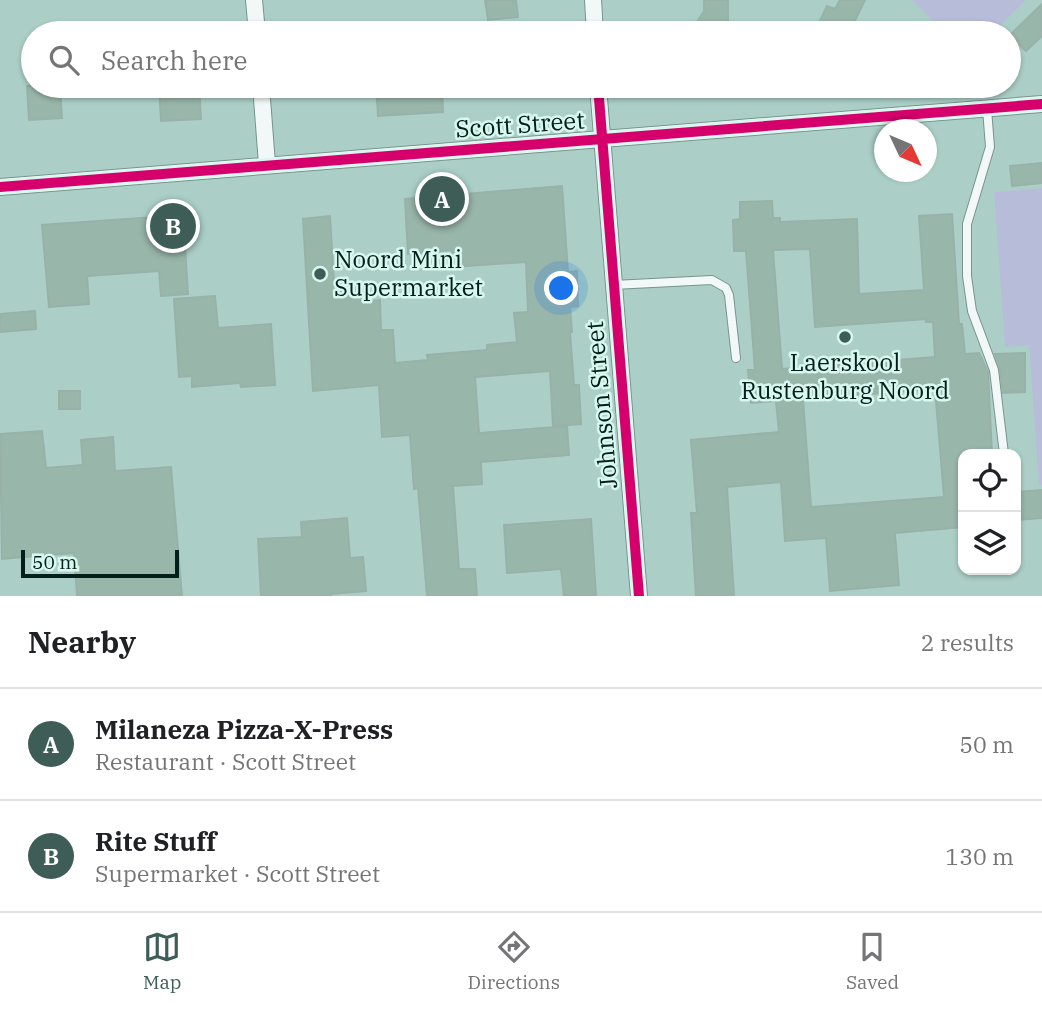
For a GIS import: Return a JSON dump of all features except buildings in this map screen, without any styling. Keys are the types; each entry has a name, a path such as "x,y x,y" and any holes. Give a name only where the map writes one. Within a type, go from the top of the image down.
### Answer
{"street":[{"path":"254,0 256,21"},
{"path":"593,0 594,21"},
{"path":"262,98 267,164"},
{"name":"Johnson Street","path":"599,98 639,596"},
{"name":"Scott Street","path":"0,187 1042,104"}],"lane":[{"path":"987,109 990,147 967,224 967,276 971,311 994,370 1003,449"},
{"path":"613,285 712,280 720,282 729,295 736,358"}],"shaded area":[{"path":"912,0 1026,0 1005,21 933,21"},
{"path":"1042,188 1042,485 1039,485 1029,345 1005,347 994,192"}],"cycle path":[{"path":"599,98 639,596"},
{"path":"0,187 1042,104"}],"place":[{"name":"Milaneza Pizza-X-Press","path":"442,199"},
{"name":"Rite Stuff","path":"173,226"},
{"name":"Noord Mini Supermarket","path":"320,274"},
{"name":"Laerskool Rustenburg Noord","path":"845,337"}]}
